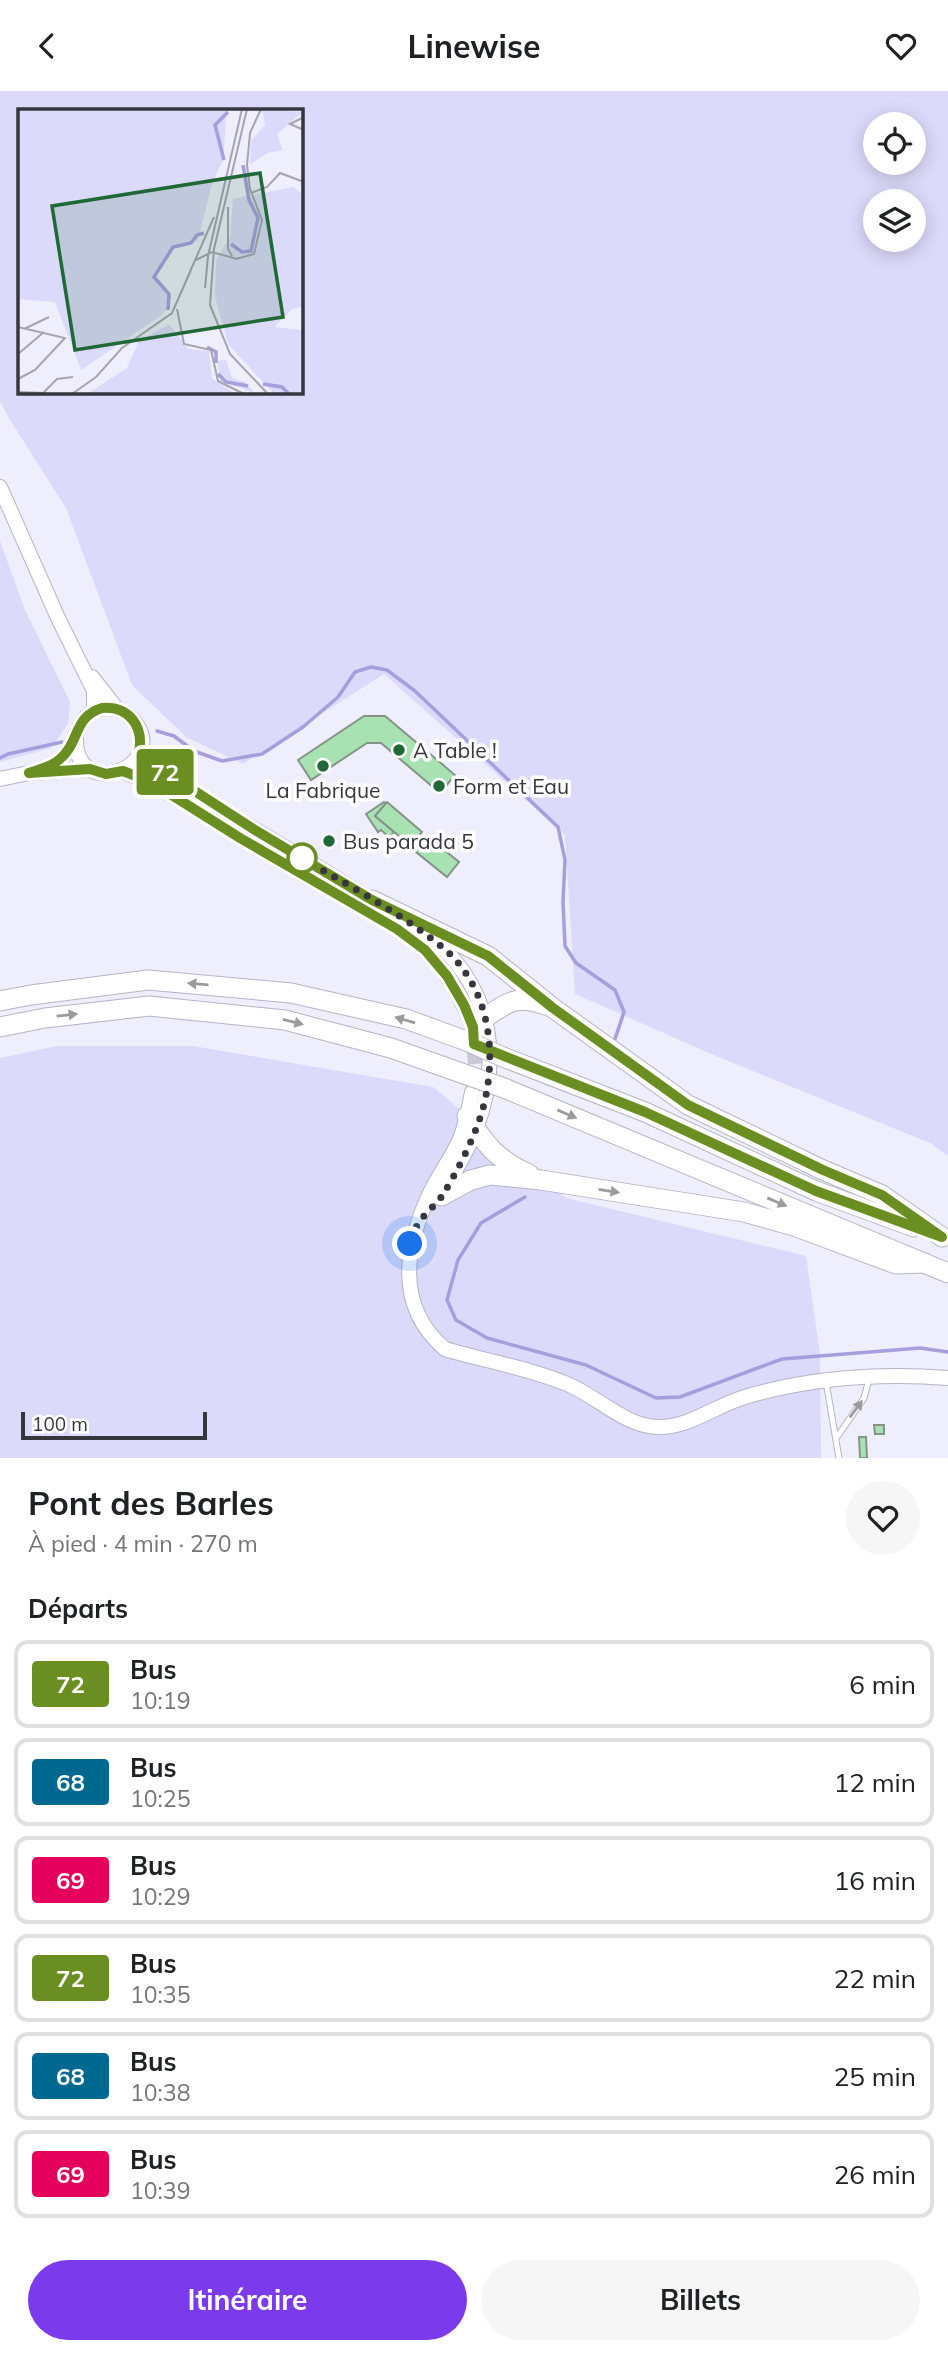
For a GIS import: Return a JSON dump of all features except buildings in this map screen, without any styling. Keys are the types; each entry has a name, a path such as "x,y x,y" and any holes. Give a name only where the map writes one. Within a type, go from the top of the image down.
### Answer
{"highway":[{"path":"372,900 488,956 553,1008 688,1105 823,1170 882,1195 945,1238"},
{"path":"0,1002 31,995 148,980 291,993 406,1019 479,1030 503,1057 645,1112 816,1191 945,1238"},
{"path":"479,1030 504,1004 527,999 553,1008"},
{"path":"0,1027 45,1018 149,1006 285,1020 391,1048 474,1088 504,1088 948,1273"},
{"path":"472,1123 506,1164 541,1180"},
{"path":"442,1196 471,1180 490,1175 541,1180 744,1212 794,1226 896,1264 925,1263"}],"main road":[{"path":"0,487 58,618 94,691 94,711"},
{"path":"84,669 117,709"},
{"path":"0,779 29,773 90,769 106,774 123,771 130,766 139,752 140,731 127,713 102,708 94,711 79,725 62,758 29,773"},
{"path":"76,735 78,754 90,769"},
{"path":"139,752 159,768 255,830 372,900 444,948 464,972 490,1071 474,1088 472,1123 442,1196 417,1225"},
{"path":"123,771 151,782 240,838 397,929 425,950 447,976 479,1030"},
{"path":"472,1123 460,1138 431,1191 410,1244 408,1269 411,1295 431,1337 444,1349 567,1384 645,1426 670,1426 746,1397 826,1382 895,1375 948,1378"}],"lane":[{"path":"240,838 255,830"},
{"path":"837,1437 864,1398 869,1378"},
{"path":"826,1382 839,1458"}],"shaded area":[{"path":"0,91 948,91 948,1156 930,1143 716,1056 575,994 565,835 384,674 243,764 186,737 132,685 66,508 0,401"},
{"path":"0,541 25,610 70,702 68,724 51,748 0,762"},
{"path":"57,1046 193,1046 433,1087 566,1198 806,1256 820,1354 821,1458 0,1458 0,1058"}],"waterway":[{"path":"157,731 174,736 194,751 222,761 262,754 303,727 338,697 355,672 371,667 387,670 415,691 558,827 565,860 565,946 576,963 615,990 624,1012 615,1039"},
{"path":"0,758 62,742"},
{"path":"525,1197 481,1223 458,1260 447,1300 456,1320 487,1338 586,1365 656,1398 680,1397 782,1359 920,1348 948,1352"}],"tunnel":[{"path":"473,1036 473,1085"}],"bus line":[{"name":"72","path":"110,708 127,713 140,731 139,752 159,768 255,830 372,900 488,956 553,1008 688,1105 823,1170 882,1195 942,1237 816,1191 645,1112 474,1044 473,1027 447,976 425,950 397,929 240,838 151,782 123,771 106,774 90,769 29,773 62,758 79,725 94,711 110,708"}],"place":[{"name":"A Table !","path":"399,750"},
{"name":"La Fabrique","path":"323,766"},
{"name":"Form et Eau","path":"439,786"},
{"name":"Bus parada 5","path":"329,841"}],"route":[{"path":"302,858 444,948 464,972 486,1017 490,1032 490,1071 476,1130 442,1196 417,1225 410,1244"}]}
